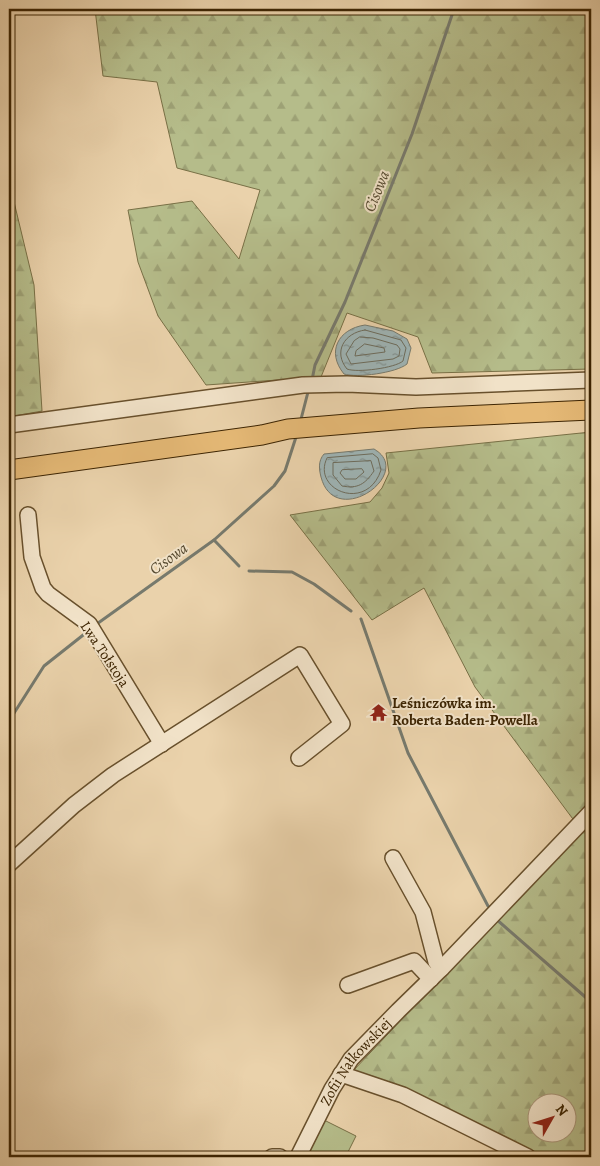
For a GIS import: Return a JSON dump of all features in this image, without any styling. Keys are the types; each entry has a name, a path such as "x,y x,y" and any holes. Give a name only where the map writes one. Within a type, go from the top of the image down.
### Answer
{"main road":[{"path":"9,457 181,432 313,422 455,406 591,400"},
{"path":"313,422 591,410"},
{"path":"9,470 262,435 289,424"}],"street":[{"path":"9,426 303,385 347,384 416,387 591,380"},
{"name":"Lwa Tołstoja","path":"28,515 32,557 43,588 92,629 162,744"},
{"path":"9,864 74,805 113,775 300,655 342,724 299,758"},
{"name":"Zofii Nałkowskiej","path":"298,1157 342,1074 364,1046 436,974 591,812"},
{"path":"393,858 423,912 436,962 436,974"},
{"path":"348,985 414,960 436,974"},
{"path":"342,1074 403,1095 528,1157"},
{"path":"272,1157 280,1157"}],"green space":[{"path":"95,9 591,9 591,369 432,373 418,337 347,313 321,377 206,385 158,316 138,262 128,210 192,201 239,259 260,190 177,168 157,82 103,76"},
{"path":"9,181 34,285 42,411 9,417"},
{"path":"591,432 591,788 586,793 591,798 591,1157 539,1157 463,1120 352,1072 581,830 475,687 424,588 372,620 290,515 370,502 382,488 389,473 386,453"},
{"path":"324,1120 356,1136 348,1152 359,1157 305,1157"}],"water":[{"path":"365,325 393,331 407,339 411,348 407,364 394,370 376,374 344,374 336,358 338,343 348,331"},
{"path":"374,449 384,459 385,471 379,483 369,492 355,498 341,499 329,492 320,471 320,462 324,454"}],"waterway":[{"name":"Cisowa","path":"312,380 315,365 345,302 412,134 454,9"},
{"name":"Cisowa","path":"300,423 308,392"},
{"name":"Cisowa","path":"94,626 214,540 274,486 285,471 297,434"},
{"path":"214,540 239,566"},
{"path":"249,571 292,572 314,584 351,611"},
{"path":"361,619 408,753 488,906"},
{"name":"Cisowa","path":"9,721 44,666 87,632"},
{"path":"496,919 591,1002"}],"place":[{"name":"Leśniczówka im. Roberta Baden-Powella","path":"378,712"}]}
